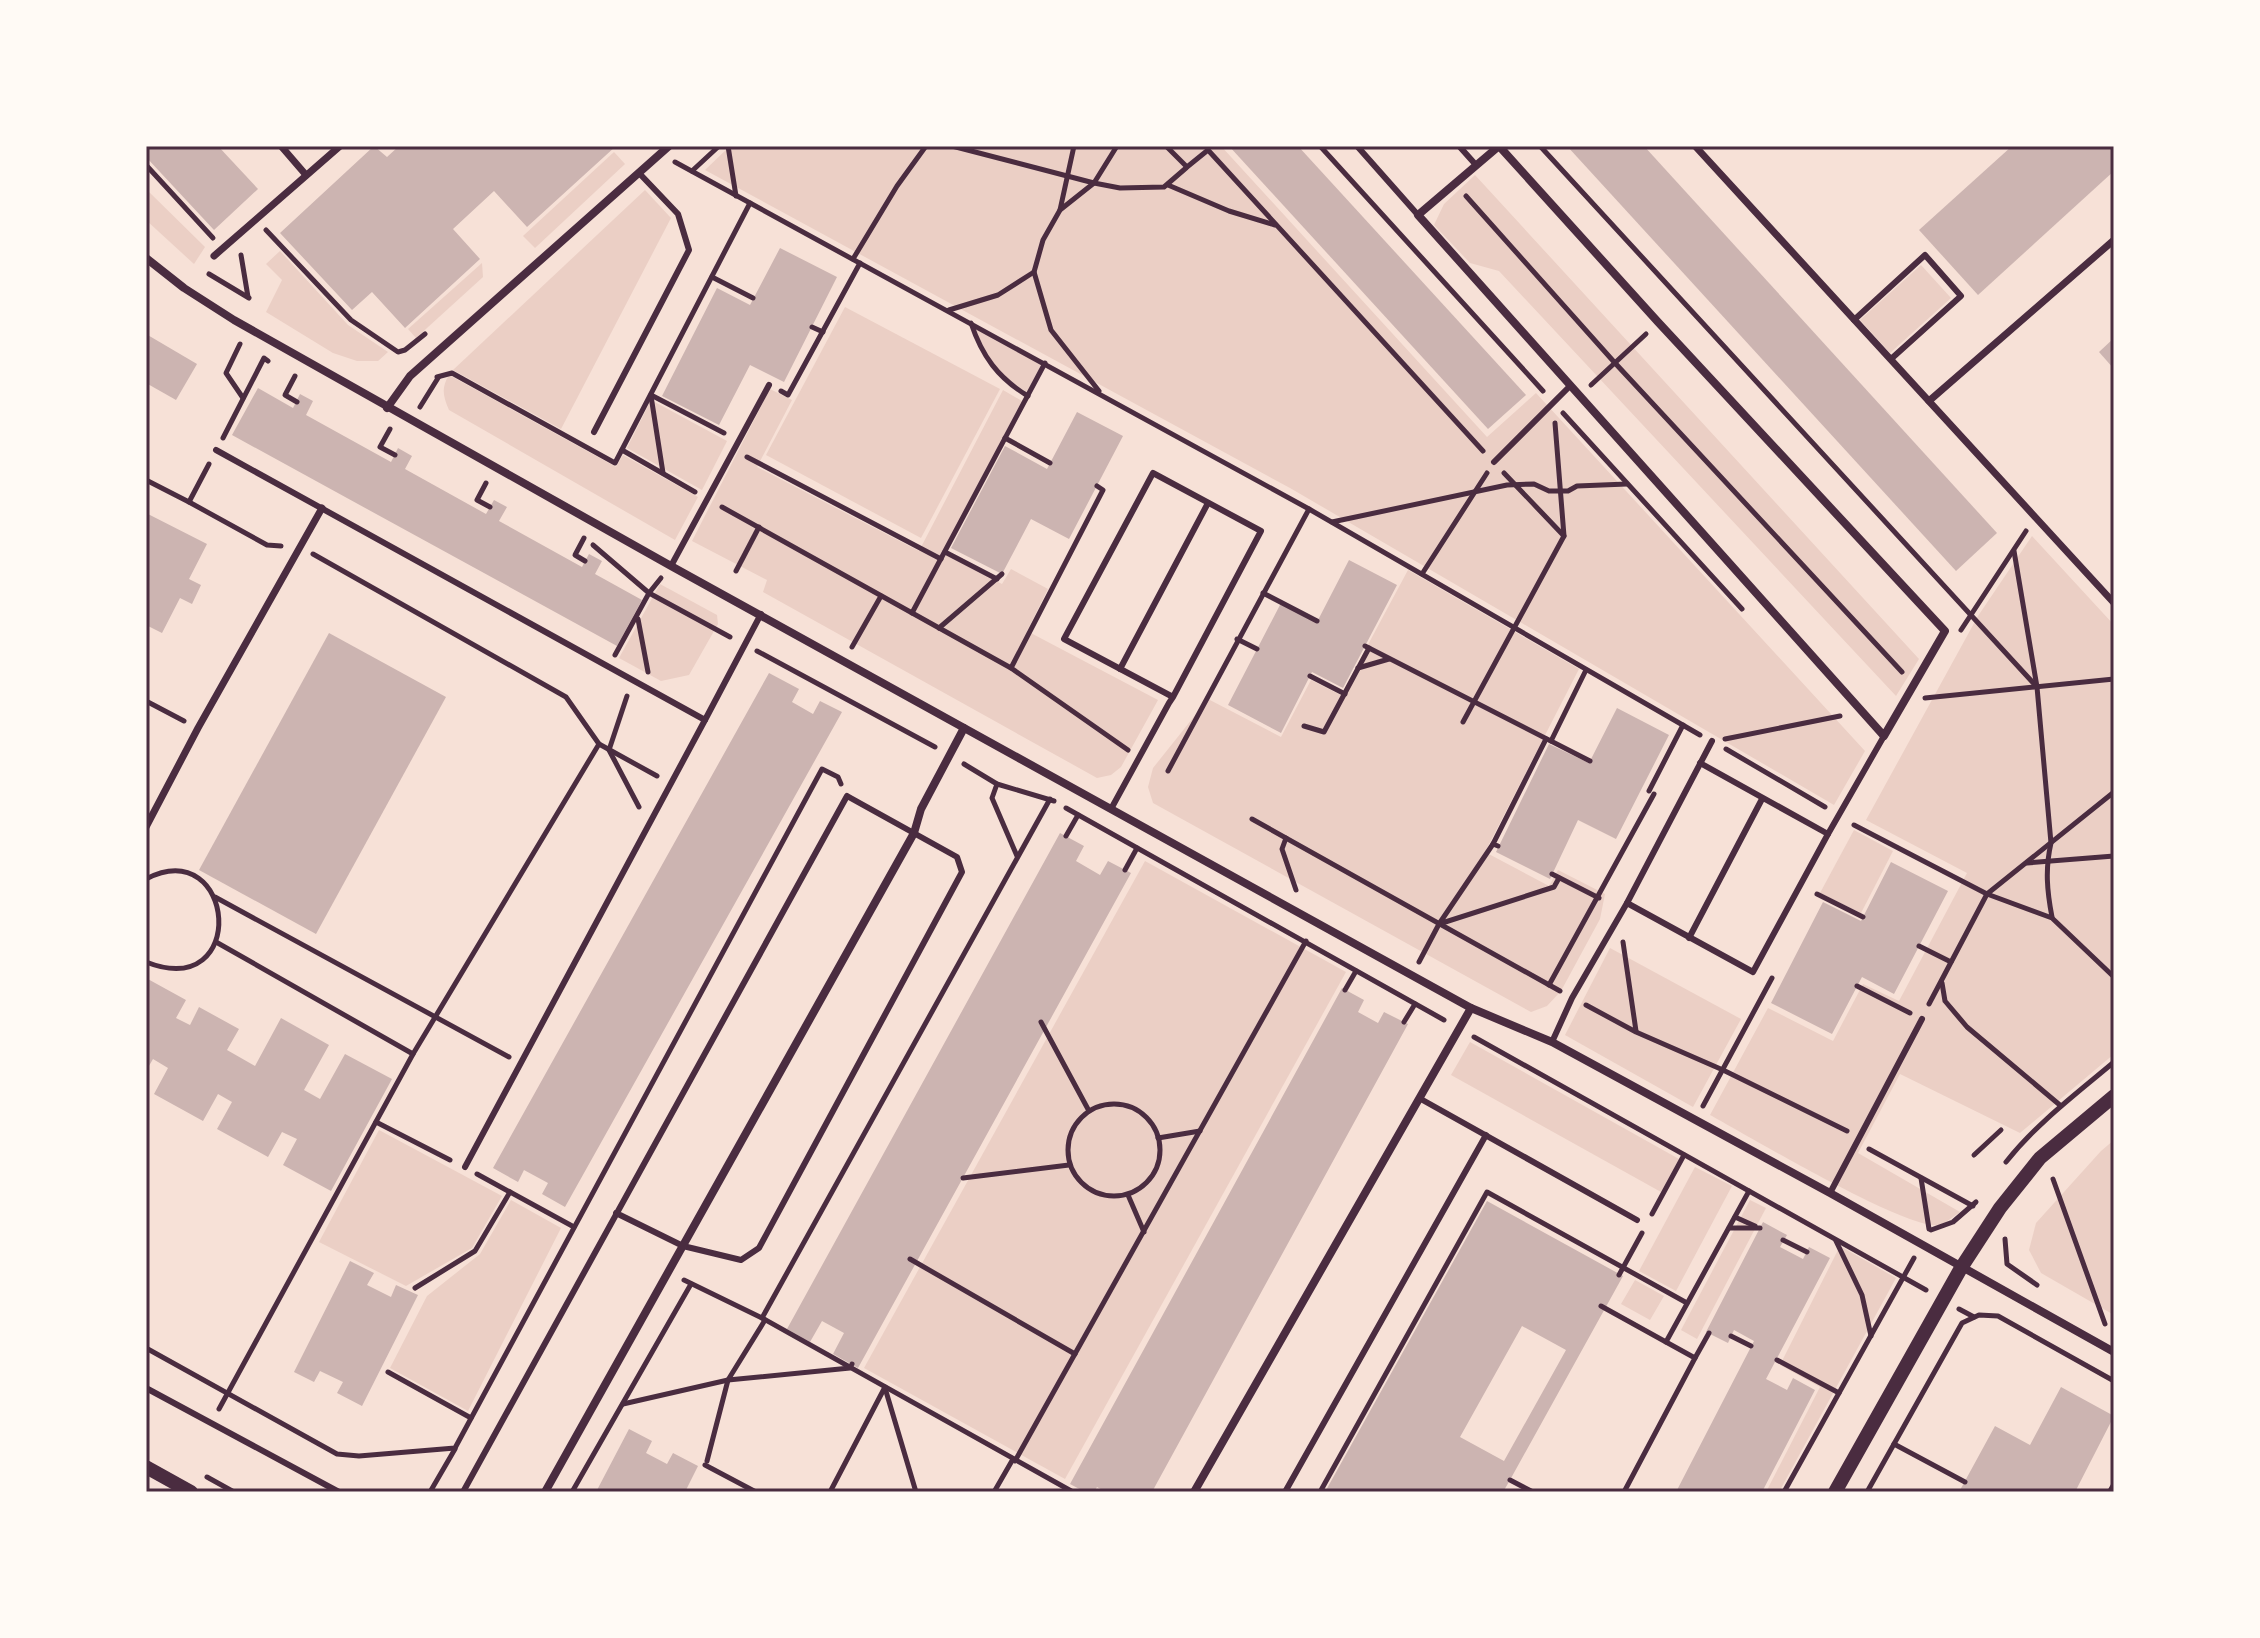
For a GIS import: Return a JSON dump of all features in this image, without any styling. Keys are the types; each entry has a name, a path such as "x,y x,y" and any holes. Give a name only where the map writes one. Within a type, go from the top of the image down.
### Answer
{"street":[{"path":"281,146 306,175"},
{"path":"214,256 340,146"},
{"path":"652,146 660,154"},
{"path":"387,408 410,376 669,146"},
{"path":"1499,146 1945,631 1884,736 1418,215 1454,183 1499,146"},
{"path":"1695,146 2114,603"},
{"path":"1929,401 2114,240"},
{"path":"146,258 184,288 234,320 671,566 1412,976 1471,1008 1552,1042 2114,1352"},
{"path":"146,827 322,508"},
{"path":"545,1492 914,833 921,809 964,728"},
{"path":"1194,1492 1471,1008"},
{"path":"1835,1492 1961,1268 2000,1208 2040,1158 2114,1096"},
{"path":"146,1467 191,1492"}],"lane":[{"path":"1357,146 1418,215"},
{"path":"1459,146 1476,165"},
{"path":"594,432 689,250 678,214 639,173"},
{"path":"1854,320 1925,255 1961,296 1891,359"},
{"path":"671,566 769,385"},
{"path":"1494,462 1570,386"},
{"path":"216,450 705,720"},
{"path":"1111,809 1173,697 1261,531 1153,473 1064,639 1173,697"},
{"path":"1120,669 1208,503"},
{"path":"465,1167 761,614"},
{"path":"1627,903 1753,972 1884,736"},
{"path":"1552,1042 1572,998 1627,903 1712,741"},
{"path":"1700,763 1828,834"},
{"path":"463,1492 616,1213 847,796 957,857 962,872 759,1248 741,1260 683,1246 616,1213"},
{"path":"1689,938 1762,799"},
{"path":"1830,1193 1922,1019"},
{"path":"1419,1098 1637,1220"},
{"path":"1285,1492 1486,1135"},
{"path":"146,1388 339,1492"},
{"path":"2110,1492 2114,1485"}],"path":[{"path":"692,171 719,146"},
{"path":"728,146 736,196"},
{"path":"853,259 897,186 926,146"},
{"path":"952,146 1120,188 1167,185 1229,211 1278,226"},
{"path":"1074,146 1060,210 1043,240 1034,272 1051,330 1102,395"},
{"path":"1060,210 1094,183 1117,146"},
{"path":"1166,146 1187,167"},
{"path":"1320,146 1744,611"},
{"path":"1540,146 2037,687"},
{"path":"1167,185 1208,150 1564,536"},
{"path":"660,154 1309,509 1839,815 1987,894 2052,918 2114,977"},
{"path":"146,165 223,248"},
{"path":"1454,183 1615,363 1914,685"},
{"path":"438,378 452,373 615,463 750,203"},
{"path":"256,219 351,320 398,352 405,350"},
{"path":"200,269 249,298 238,235"},
{"path":"769,385 788,395 860,263"},
{"path":"948,310 998,295 1034,272"},
{"path":"712,277 753,298"},
{"path":"970,322 991,366 1008,383 1028,396"},
{"path":"1579,396 1658,322"},
{"path":"812,327 823,332"},
{"path":"240,344 226,373 243,398"},
{"path":"259,368 264,358 274,364"},
{"path":"912,613 1045,363"},
{"path":"285,370 309,383"},
{"path":"295,376 285,395 297,402"},
{"path":"651,395 739,441"},
{"path":"651,395 663,474"},
{"path":"1463,722 1564,536 1553,402"},
{"path":"395,455 380,447 390,429 403,436"},
{"path":"1005,438 1050,463"},
{"path":"622,450 1011,668 1139,757"},
{"path":"734,451 941,559"},
{"path":"1422,574 1494,462"},
{"path":"490,507 477,500 486,483 498,490"},
{"path":"1332,522 1473,494 1482,489 1534,484 1549,491 1568,491 1577,486 1628,484"},
{"path":"1011,668 1103,490 1097,486"},
{"path":"189,502 267,545 300,547 566,697 599,744 670,784"},
{"path":"1168,771 1309,509"},
{"path":"1955,642 2034,519"},
{"path":"736,571 759,527"},
{"path":"572,531 649,593 951,756 997,784 1050,799 1903,1277 1784,1492"},
{"path":"584,538 575,555 585,561"},
{"path":"2014,550 2037,687 2051,843 2047,861 2047,890 2052,918"},
{"path":"939,628 999,577 945,552"},
{"path":"609,666 649,593"},
{"path":"1263,593 1317,621"},
{"path":"844,661 881,596"},
{"path":"637,618 652,690"},
{"path":"1237,639 1257,649"},
{"path":"1304,726 1324,732 1367,647 1590,761"},
{"path":"1358,668 1390,659"},
{"path":"1412,976 1439,924 1496,845 1586,670"},
{"path":"1310,676 1345,694"},
{"path":"1932,684 1924,698 2114,679"},
{"path":"633,680 609,750 648,824"},
{"path":"146,701 198,728"},
{"path":"1829,704 1848,725"},
{"path":"1712,741 1840,716"},
{"path":"1549,985 1599,898 1683,725"},
{"path":"211,1424 413,1054 599,744"},
{"path":"430,1492 822,769 838,777 847,796"},
{"path":"997,784 992,798 1018,857"},
{"path":"1642,788 1678,806"},
{"path":"1857,986 1922,1019 1987,894 2114,792"},
{"path":"756,1492 706,1463 728,1380 1050,799"},
{"path":"1066,836 1078,815"},
{"path":"1252,819 1572,998 1636,1032 1723,1070 1857,1140 1973,1206"},
{"path":"1286,838 1282,849 1298,894 1290,909"},
{"path":"1125,870 1137,848"},
{"path":"2026,863 2114,856"},
{"path":"146,879 162,872 193,876 215,897 221,927 216,942 195,964 179,969 162,968 146,962"},
{"path":"1552,874 1599,898"},
{"path":"1439,924 1554,887 1559,878"},
{"path":"1817,894 1863,917"},
{"path":"215,897 520,1063"},
{"path":"1619,917 1636,1032"},
{"path":"216,942 413,1054"},
{"path":"994,1492 1144,1232 1305,942"},
{"path":"1919,946 1951,962"},
{"path":"1345,990 1356,971"},
{"path":"1941,981 1945,1001 1967,1027 2061,1106"},
{"path":"1404,1022 1415,1004"},
{"path":"1041,1022 1089,1111"},
{"path":"1703,1106 1723,1070"},
{"path":"1118,1104 1133,1108 1146,1117 1155,1129 1160,1159 1155,1173 1145,1185 1128,1195 1102,1195 1088,1189 1077,1178 1069,1165 1067,1149 1070,1134 1089,1111 1103,1105 1118,1104"},
{"path":"376,1122 574,1227"},
{"path":"1974,1155 2001,1130"},
{"path":"1158,1138 1200,1131"},
{"path":"963,1178 1069,1165"},
{"path":"2045,1189 2061,1171"},
{"path":"1921,1178 1929,1230"},
{"path":"2053,1179 2105,1324"},
{"path":"1666,1342 1749,1191"},
{"path":"415,1288 475,1251 510,1192"},
{"path":"1320,1492 1487,1192 1687,1303"},
{"path":"1128,1195 1144,1232"},
{"path":"1729,1228 1760,1228 1735,1217"},
{"path":"2011,1230 2005,1240 2007,1264 2046,1291"},
{"path":"1783,1240 1807,1252"},
{"path":"1836,1240 1862,1295 1871,1337"},
{"path":"910,1259 1075,1354"},
{"path":"1619,1275 1623,1268"},
{"path":"669,1271 790,1332 1014,1460 1072,1489"},
{"path":"572,1492 691,1284"},
{"path":"1601,1306 1695,1358"},
{"path":"1867,1492 1962,1323 1979,1315 1998,1316 2114,1381"},
{"path":"2093,1317 2114,1329"},
{"path":"1624,1492 1709,1333"},
{"path":"1731,1336 1751,1346"},
{"path":"146,1348 337,1454 359,1456 455,1448"},
{"path":"1777,1360 1839,1393"},
{"path":"622,1404 728,1380 851,1366"},
{"path":"388,1372 471,1418"},
{"path":"830,1492 885,1387"},
{"path":"885,1387 916,1492"},
{"path":"1894,1444 1965,1482"},
{"path":"1510,1480 1533,1492"}],"shaded area":[{"path":"730,146 1221,146 1487,437 1536,393 1865,751 1834,805 1290,488 705,170"},
{"path":"614,152 625,164 535,248 523,236"},
{"path":"1475,175 1919,659 1896,696 1499,271 1470,263 1434,225 1444,204"},
{"path":"146,189 205,247 194,264 146,220"},
{"path":"645,190 671,218 561,429 453,370"},
{"path":"280,251 348,325 388,352 378,361 357,361 333,353 266,312 282,280 266,264"},
{"path":"482,263 483,277 416,338 408,329"},
{"path":"1921,265 1951,298 1890,353 1860,320"},
{"path":"845,307 1000,389 921,538 766,455"},
{"path":"974,327 1041,365 1027,392 995,364"},
{"path":"449,375 616,467 623,455 698,497 675,540 449,410 444,392"},
{"path":"770,389 792,400 757,467 919,551 1003,390 1022,401 942,553 1002,584 1011,569 1048,589 1027,631 1158,700 1121,767 1111,775 1097,778 763,592 767,580 692,541"},
{"path":"651,400 727,441 702,490 627,448"},
{"path":"2032,536 2114,625 2114,1054 2020,1133 1900,1074 1858,1153 1960,1212 1939,1225 1921,1223 1862,1198 1710,1115 1768,1008 1833,1041 1863,984 1899,1001 1967,873 1866,820 1978,616"},
{"path":"1408,570 1579,669 1485,852 1549,886 1558,870 1605,894 1600,919 1561,991 1547,1006 1531,1012 1153,803 1148,787 1153,768 1208,699 1281,737 1311,680 1341,695"},
{"path":"660,584 717,615 718,624 689,675 661,681 619,658"},
{"path":"1854,830 1893,851 1861,913 1820,893"},
{"path":"1145,861 1346,972 1065,1479 864,1368"},
{"path":"1610,948 1741,1019 1693,1107 1565,1035"},
{"path":"1470,1042 1679,1159 1661,1192 1451,1075"},
{"path":"379,1130 502,1196 472,1248 406,1286 319,1242"},
{"path":"2114,1140 2114,1315 2041,1273 2029,1250 2036,1223"},
{"path":"1695,1167 1732,1186 1676,1291 1639,1271"},
{"path":"511,1200 561,1228 468,1411 390,1368 427,1296 480,1254"},
{"path":"1750,1200 1766,1208 1697,1339 1681,1330"},
{"path":"1840,1246 1896,1278 1779,1492 1766,1492 1820,1387 1780,1365"},
{"path":"1635,1280 1664,1296 1650,1320 1621,1304"}],"building":[{"path":"146,146 218,146 258,189 214,230 146,157"},
{"path":"374,146 387,157 399,146 616,146 527,227 494,191 453,229 480,259 405,328 372,292 352,310 280,233"},
{"path":"1229,146 1298,146 1526,395 1488,429"},
{"path":"1567,146 1644,146 1997,533 1956,571"},
{"path":"2012,146 2114,146 2114,171 1978,295 1919,230"},
{"path":"780,248 837,277 784,382 750,365 719,425 662,396 717,288 750,305"},
{"path":"146,334 197,364 176,400 146,383"},
{"path":"2114,338 2114,369 2099,352"},
{"path":"258,388 293,408 300,394 313,401 306,415 391,462 398,448 412,456 405,469 486,514 494,500 507,507 499,521 582,567 589,554 602,561 595,574 642,600 617,646 232,435"},
{"path":"1077,412 1123,436 1069,539 1031,519 1002,574 951,548 1005,446 1047,469"},
{"path":"146,513 207,544 189,579 201,585 192,604 180,598 162,633 146,625"},
{"path":"1349,560 1397,585 1343,688 1312,672 1281,733 1228,705 1281,603 1317,622"},
{"path":"329,633 446,697 316,934 199,870"},
{"path":"769,673 799,689 792,702 813,714 820,701 842,712 565,1207 542,1194 548,1183 524,1170 518,1182 493,1168"},
{"path":"1617,708 1669,735 1616,839 1578,820 1550,879 1496,852 1549,744 1589,763"},
{"path":"1060,833 1084,846 1076,861 1100,875 1108,861 1131,873 858,1368 833,1354 844,1333 822,1321 810,1342 787,1329"},
{"path":"1891,862 1948,891 1894,994 1862,977 1832,1034 1771,1003 1823,902 1861,921"},
{"path":"146,978 186,1000 176,1018 190,1025 199,1007 239,1029 227,1050 255,1066 281,1018 329,1045 304,1090 320,1099 345,1054 392,1079 331,1191 283,1165 297,1139 282,1132 268,1157 217,1129 232,1102 218,1094 203,1121 154,1094 168,1068 153,1059 146,1071"},
{"path":"1342,988 1364,1000 1358,1012 1378,1023 1384,1012 1408,1024 1152,1492 1106,1492 1097,1487 1094,1492 1085,1492 1070,1484"},
{"path":"1487,1201 1623,1276 1503,1492 1325,1492","holes":["1522,1326 1566,1350 1504,1461 1460,1437"]},
{"path":"1763,1222 1787,1235 1780,1247 1803,1259 1809,1247 1830,1258 1766,1379 1787,1390 1793,1378 1815,1390 1762,1492 1676,1492 1754,1341 1734,1330 1728,1343 1706,1332"},
{"path":"350,1261 374,1273 367,1285 391,1297 396,1285 418,1295 362,1406 337,1393 343,1382 320,1371 314,1382 294,1372"},
{"path":"2061,1387 2114,1416 2075,1492 1959,1492 1995,1426 2030,1445"},
{"path":"629,1429 652,1441 646,1453 667,1464 673,1453 698,1466 685,1492 596,1492"}]}
